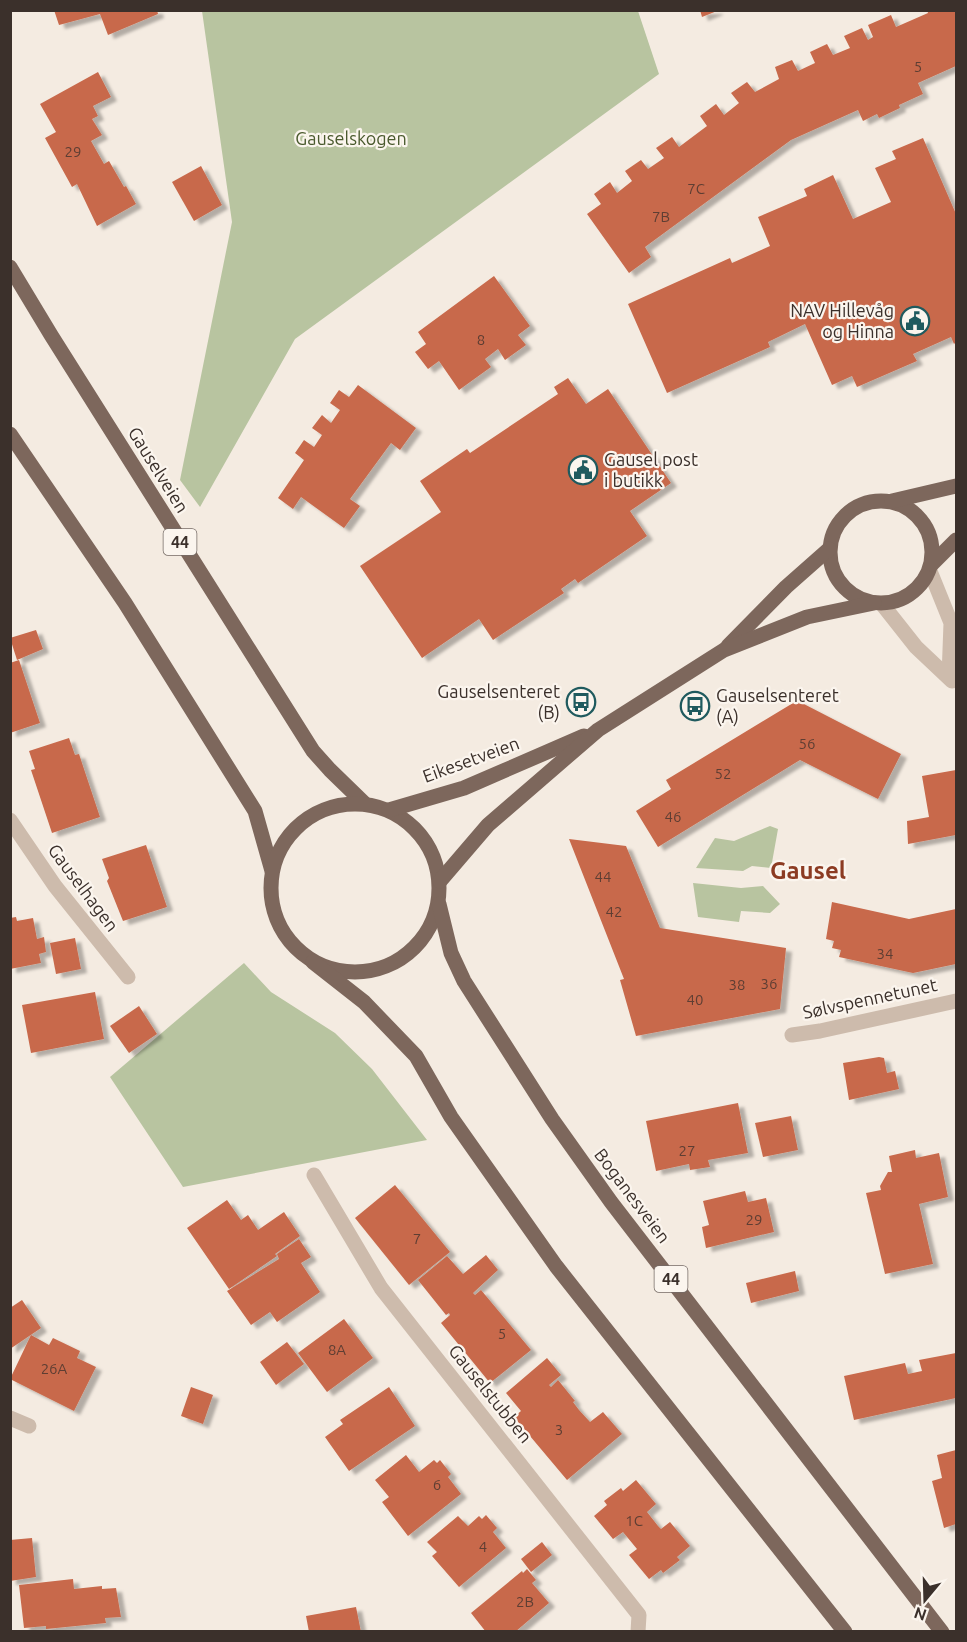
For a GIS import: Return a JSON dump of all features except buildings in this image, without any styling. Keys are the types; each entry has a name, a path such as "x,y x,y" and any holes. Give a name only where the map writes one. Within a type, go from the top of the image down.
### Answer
{"main road":[{"name":"Gauselveien","path":"10,267 313,751 365,804"},
{"name":"44","path":"10,434 126,603 255,811 272,871 271,897 278,923 292,945 364,1002 416,1056 451,1117 556,1266 845,1632"},
{"path":"957,486 892,501 878,500 858,506 842,518 831,536 829,549 832,568 841,585 856,597 878,604 902,600 919,588 931,567 957,540"},
{"path":"892,501 911,509 925,524 932,543 931,567"},
{"name":"Eikesetveien","path":"724,650 786,587 829,549"},
{"name":"Eikesetveien","path":"440,881 488,825 598,730 724,650 807,617 878,604"},
{"name":"Eikesetveien","path":"389,810 464,788 598,730"},
{"name":"44","path":"272,871 280,850 292,831 310,817 336,805 365,804 389,810 409,822 425,839 435,859 440,881 439,904 432,926 418,945 401,960 372,971 342,971 313,962"},
{"name":"Boganesveien","path":"439,904 452,953 464,981 552,1119 618,1211 942,1632"}],"street":[{"path":"931,567 951,623 953,681"},
{"path":"878,604 916,647 953,681"},
{"name":"Gauselhagen","path":"10,820 55,886 128,978"},
{"name":"Sølvspennetunet","path":"792,1035 957,1001"},
{"name":"Gauselstubben","path":"314,1175 381,1288 639,1615 638,1632"},
{"path":"10,1418 29,1426"}],"green space":[{"name":"Gauselskogen","path":"202,11 638,11 659,74 295,339 200,507 180,480 232,222"},
{"path":"770,826 778,829 771,868 752,866 743,871 696,868 715,838 734,841"},
{"path":"693,883 741,888 763,886 780,904 770,913 741,911 739,922 698,917"},
{"path":"244,963 271,992 335,1033 372,1069 427,1140 183,1187 110,1077"}],"place":[{"name":"NAV Hillevåg og Hinna","path":"915,321"},
{"name":"Gausel post i butikk","path":"583,470"},
{"name":"Gauselsenteret (B)","path":"581,702"},
{"name":"Gauselsenteret (A)","path":"695,706"}],"district":[{"name":"Gausel","path":"808,871"}]}
